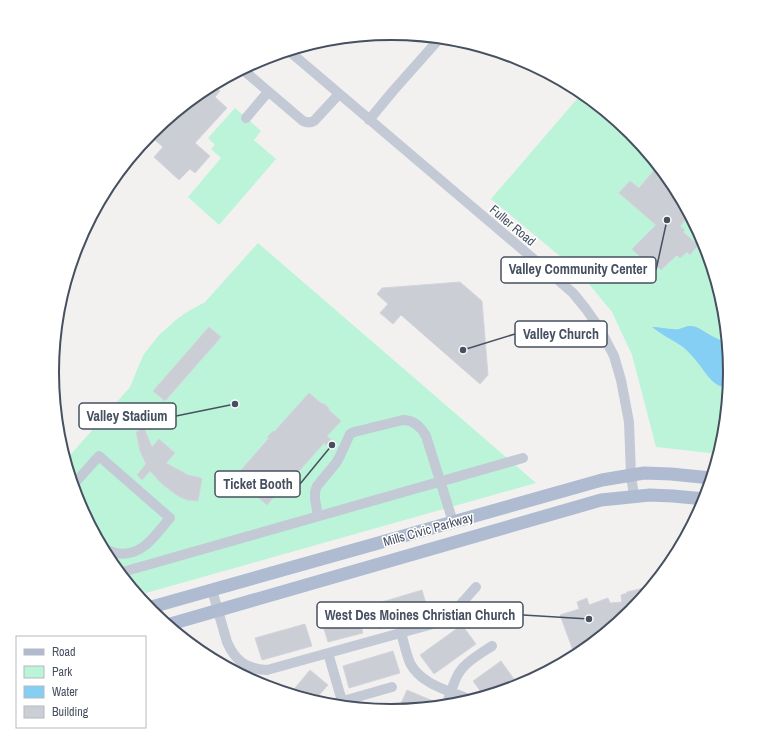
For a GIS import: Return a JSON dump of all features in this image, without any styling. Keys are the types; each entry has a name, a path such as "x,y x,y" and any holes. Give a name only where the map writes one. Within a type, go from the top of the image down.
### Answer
{"main road":[{"name":"Mills Civic Parkway","path":"155,606 602,480 644,473 706,477"},
{"name":"Mills Civic Parkway","path":"173,622 601,500 634,496 673,496 698,498"}],"street":[{"path":"369,120 435,43"},
{"name":"Fuller Road","path":"294,55 573,293 586,309 600,329 614,356 621,380 629,422 634,496"},
{"path":"246,73 303,121 310,123 314,121 339,94"},
{"path":"246,118 268,92"},
{"path":"318,516 315,492 336,463 350,434 397,420 408,420 422,429 426,436 453,522"},
{"path":"77,480 99,456 170,518 145,546 134,552 124,554 112,551"},
{"path":"126,571 523,458"},
{"path":"212,590 230,649 234,656 249,667 267,670 440,622 450,615 476,586"},
{"path":"401,633 411,664 422,678 430,683 462,697"},
{"path":"448,699 461,670 492,646"},
{"path":"328,653 342,700"},
{"path":"344,700 392,687"}],"green space":[{"path":"578,98 610,122 641,153 679,206 698,245 712,286 720,329 723,372 720,415 713,453 656,447 632,355 612,312 579,272 491,199"},
{"path":"235,108 261,131 254,140 276,159 219,225 188,197 221,158 211,149 215,145 208,138"},
{"path":"258,243 536,483 146,593 135,583 103,538 84,499 69,456 130,387 144,354 159,335 177,319 205,302"}],"water":[{"path":"692,326 721,340 722,387 719,386 707,376 695,359 685,349 652,327 679,329"}],"building":[{"path":"218,89 220,91 215,97 227,108 195,143 210,156 195,173 190,169 179,180 154,157 163,147 154,139 156,137 172,122 207,96"},
{"path":"654,170 679,206 686,219 680,226 685,230 683,232 698,245 690,255 687,252 680,258 677,255 661,270 655,264 650,269 632,249 656,225 619,193 630,181 639,188"},
{"path":"460,282 482,301 488,375 480,384 401,315 393,324 380,313 388,304 377,294 382,288"},
{"path":"209,327 221,337 165,401 153,391"},
{"path":"309,393 329,408 328,409 341,421 327,436 337,445 332,450 324,443 267,505 254,494 252,496 247,490 248,489 235,477 269,438 267,437 273,431 274,432"},
{"path":"144,428 152,447 159,439 175,453 166,463 188,475 202,479 198,501 187,500 178,496 162,484 150,471 142,480 137,475 146,464 140,451 136,432"},
{"path":"643,588 610,622 573,650 560,615 579,609 577,602 587,598 589,605 608,598 610,603 622,602 621,595"},
{"path":"422,590 429,614 379,629 372,605"},
{"path":"356,609 363,633 328,642 321,619"},
{"path":"305,624 312,646 262,660 255,638"},
{"path":"462,625 476,644 434,674 420,655"},
{"path":"393,651 400,673 349,688 343,666"},
{"path":"501,661 514,679 481,692 473,681"},
{"path":"310,670 328,685 318,696 294,689"},
{"path":"407,690 433,701 413,703 401,704"}],"place":[{"name":"Valley Community Center","path":"667,220"},
{"name":"Valley Church","path":"463,350"},
{"name":"Valley Stadium","path":"235,404"},
{"name":"Ticket Booth","path":"332,445"},
{"name":"West Des Moines Christian Church","path":"589,619"}]}
